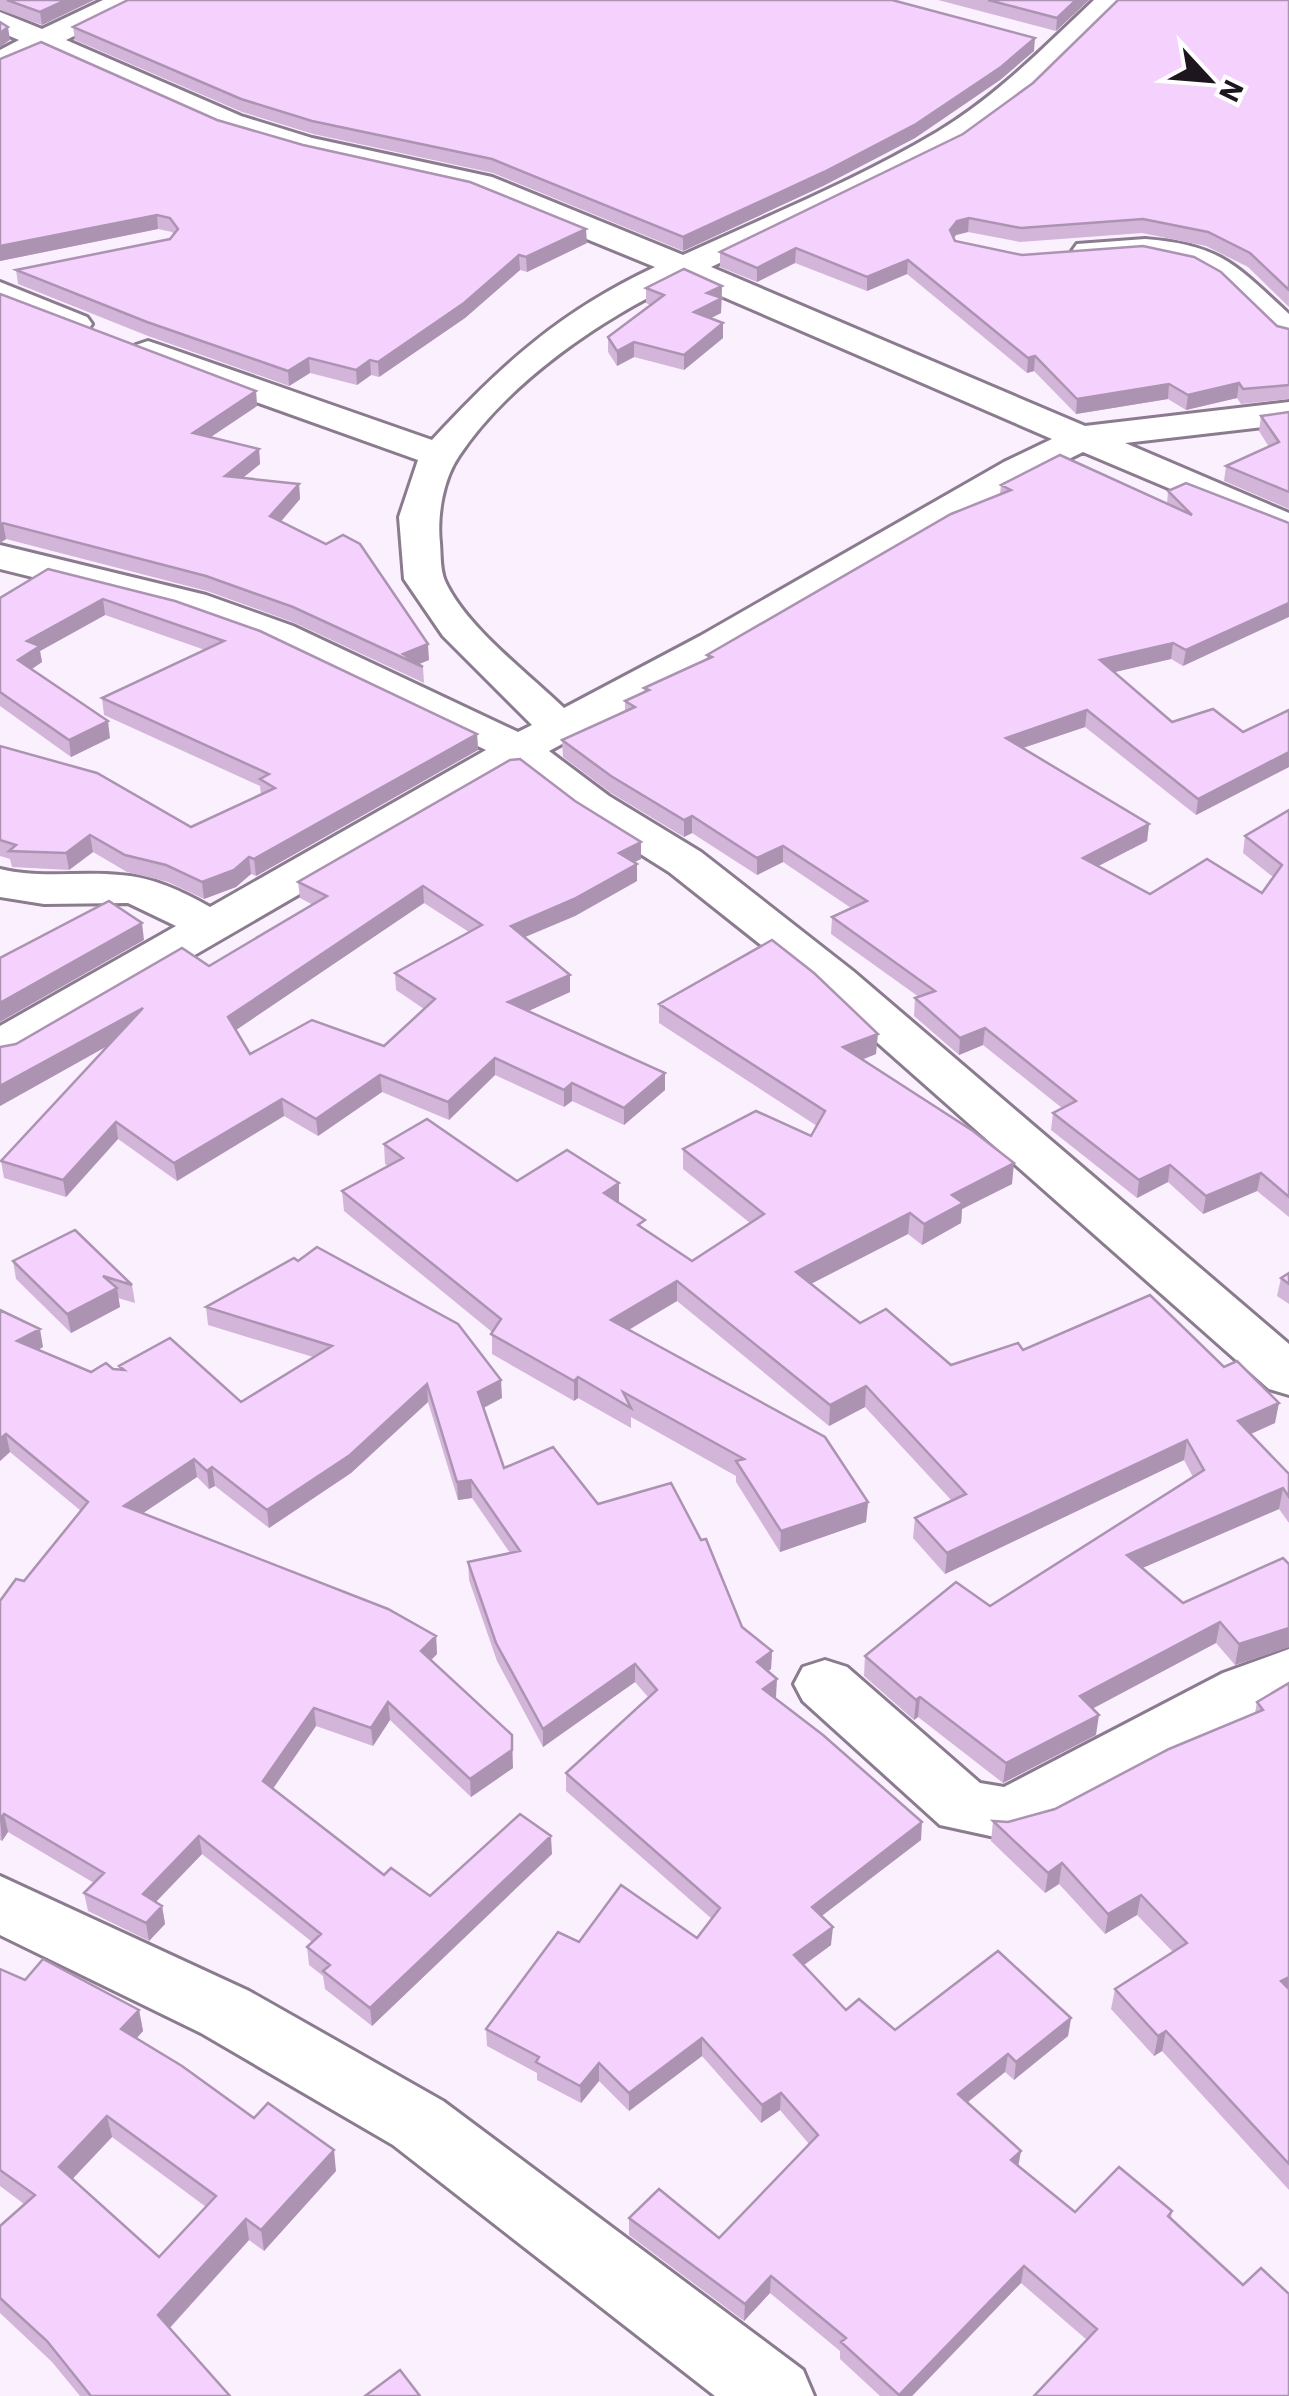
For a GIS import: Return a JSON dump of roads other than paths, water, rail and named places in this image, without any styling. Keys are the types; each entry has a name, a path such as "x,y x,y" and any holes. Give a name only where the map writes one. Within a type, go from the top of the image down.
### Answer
{"street":[{"path":"0,61 125,0"},
{"path":"1110,0 1018,88 949,138 831,199 627,293 564,332 494,393 439,455 418,518 424,579 456,627 593,805 685,862 836,981 1289,1374"},
{"path":"0,20 230,123 306,146 482,184 1289,527"},
{"path":"1028,37 1064,46"},
{"path":"1055,254 1142,247 1205,260 1233,277 1289,331"},
{"path":"8,278 108,337 439,455"},
{"path":"0,1047 540,738 715,645 1017,470 1084,437 1289,413"},
{"path":"0,557 192,604 540,738"},
{"path":"0,882 20,890 115,888 147,893 211,926"},
{"path":"825,1684 963,1806 1004,1813 1028,1807 1245,1690 1289,1673"},
{"path":"0,1904 225,2012 418,2123 776,2396"}]}
